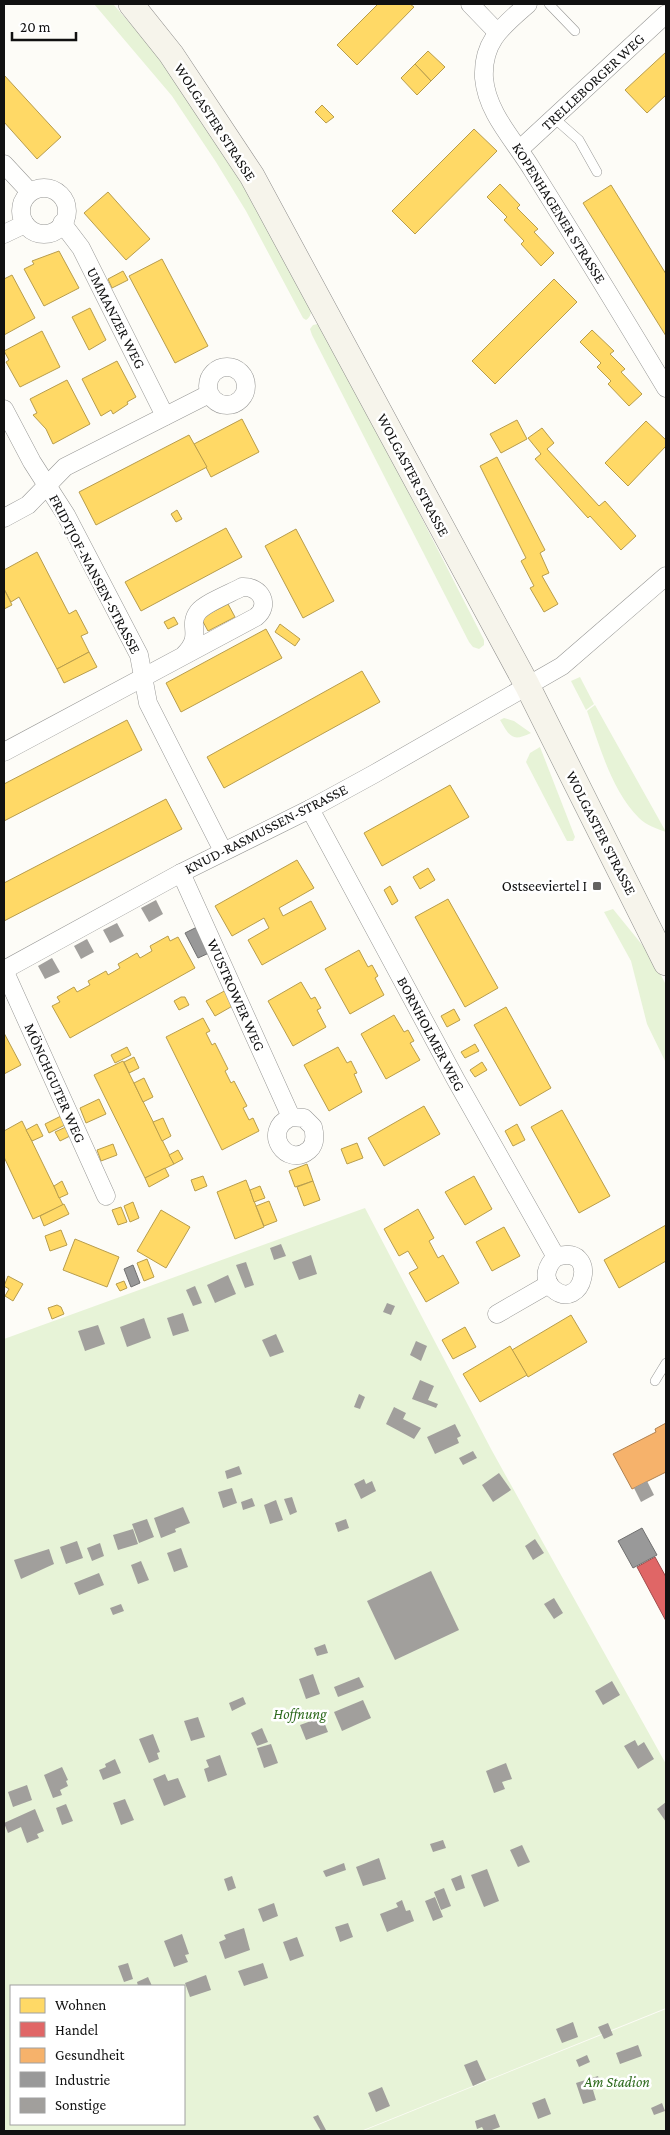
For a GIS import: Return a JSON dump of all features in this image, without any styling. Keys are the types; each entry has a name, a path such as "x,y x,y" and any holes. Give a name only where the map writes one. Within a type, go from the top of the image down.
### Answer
{"main road":[{"name":"WOLGASTER STRASSE","path":"131,4 171,54 252,176 527,686 666,963"}],"street":[{"path":"470,4 497,32 528,4"},
{"name":"TRELLEBORGER WEG","path":"520,149 666,14"},
{"name":"KOPENHAGENER STRASSE","path":"497,32 486,52 484,79 492,110 520,149 666,388"},
{"path":"4,164 30,192"},
{"path":"38,188 45,188 59,193 66,206 66,214 62,224 53,232 38,233 25,224 21,210 22,203 30,192 38,188"},
{"path":"4,234 25,224"},
{"name":"UMMANZER WEG","path":"62,224 81,248 165,416"},
{"path":"4,409 32,462 47,485 66,467 209,394"},
{"name":"FRIDTJOF-NANSEN-STRASSE","path":"4,518 28,505 47,485 66,515 139,655 148,703 223,851"},
{"name":"KNUD-RASMUSSEN-STRASSE","path":"4,970 181,873 310,809 420,749 571,660 666,576"},
{"path":"4,752 261,614 264,603 258,591 242,587 202,608 196,614 194,620 195,640 192,647 184,655"},
{"name":"BORNHOLMER WEG","path":"310,809 456,1080 556,1257"},
{"name":"WUSTROWER WEG","path":"181,873 291,1118"},
{"name":"MÖNCHGUTER WEG","path":"4,970 106,1196"},
{"path":"569,1255 580,1261 583,1267 584,1280 576,1290 564,1293 558,1292 549,1284 547,1278 548,1266 556,1257 569,1255"},
{"path":"498,1314 549,1284"}],"lane":[{"path":"550,4 575,31"},
{"path":"554,118 579,140 597,172"},
{"path":"655,1381 666,1363"}],"green space":[{"path":"94,4 113,4 152,48 230,157 311,304 310,315 306,320 303,318 246,211 172,96"},
{"path":"318,324 324,327 484,640 484,645 479,649 473,647 469,642 312,335 310,329 313,325"},
{"path":"580,677 594,704 586,710 571,681"},
{"path":"595,705 666,832 639,818 621,794 607,767 587,711"},
{"path":"504,718 514,721 531,733 520,737 512,736 500,720"},
{"path":"540,747 575,837 573,841 567,841 526,762 530,753"},
{"path":"613,909 652,957 666,985 666,1063 647,1024 631,961 604,912"},
{"name":"Hoffnung","path":"365,1208 491,1449 666,1764 666,2008 361,2131 4,2131 4,1339"},
{"name":"Am Stadion","path":"666,2009 666,2131 363,2131"}],"building: Wohnen":[{"path":"378,4 410,4 414,7 357,65 337,45"},
{"path":"428,51 445,67 431,81 415,64"},
{"path":"666,52 666,95 647,113 625,90"},
{"path":"415,64 431,81 417,95 401,78"},
{"path":"4,75 61,137 37,159 4,122"},
{"path":"322,105 334,117 326,123 315,112"},
{"path":"474,129 497,151 415,234 392,211"},
{"path":"500,184 520,205 517,208 538,229 534,232 554,253 541,266 521,244 524,241 504,220 507,217 487,197"},
{"path":"611,185 666,274 666,336 583,203"},
{"path":"108,192 150,239 126,260 84,213"},
{"path":"59,251 79,288 44,306 24,269 34,264 32,261"},
{"path":"162,259 208,346 175,363 129,276"},
{"path":"123,271 128,280 112,288 108,279"},
{"path":"12,275 35,318 4,335 4,279"},
{"path":"554,279 577,302 495,384 472,361"},
{"path":"90,308 106,340 89,350 72,317"},
{"path":"592,330 614,351 610,354 625,369 621,372 642,394 629,406 608,384 611,381 597,367 601,363 580,342"},
{"path":"42,331 60,367 20,387 6,362 9,360 4,351"},
{"path":"117,361 136,397 113,414 111,410 101,416 82,379"},
{"path":"67,380 90,424 53,444 46,429 33,415 37,413 30,399"},
{"path":"242,419 259,452 211,477 194,444"},
{"path":"517,420 527,439 501,453 490,434"},
{"path":"646,421 666,440 666,446 628,486 605,463"},
{"path":"542,428 554,443 547,449 599,506 605,501 636,536 621,550 590,516 588,518 535,459 541,454 528,438"},
{"path":"189,435 207,467 96,525 79,492"},
{"path":"497,457 545,550 540,553 549,573 542,576 558,604 544,612 530,588 534,586 521,561 526,558 480,466"},
{"path":"177,510 182,519 176,522 171,514"},
{"path":"226,528 242,557 141,611 125,582"},
{"path":"296,529 334,601 303,618 265,546"},
{"path":"37,552 69,614 76,610 88,633 81,636 89,652 57,669 19,597 11,602 4,589 4,570"},
{"path":"4,589 12,605 4,609"},
{"path":"228,604 235,617 208,631 201,618"},
{"path":"174,617 178,624 168,629 164,622"},
{"path":"280,624 300,639 295,646 275,632"},
{"path":"266,629 282,658 181,712 166,683"},
{"path":"89,652 97,667 64,683 57,669"},
{"path":"362,671 380,702 224,788 207,757"},
{"path":"127,720 142,750 4,821 4,784"},
{"path":"450,785 469,817 382,866 364,833"},
{"path":"166,799 182,829 4,921 4,883"},
{"path":"297,860 314,888 279,908 283,916 311,901 326,929 262,965 248,940 269,928 264,918 232,936 215,906"},
{"path":"428,868 435,880 420,889 413,877"},
{"path":"390,886 398,901 392,905 384,890"},
{"path":"448,899 498,988 465,1007 415,917"},
{"path":"168,936 170,941 178,937 195,968 70,1038 52,1006 60,1002 57,997 74,987 77,992 90,985 88,981 106,971 108,975 120,968 118,964 137,953 140,958 152,951 150,946"},
{"path":"359,950 368,967 372,965 378,976 375,978 384,995 350,1014 325,969"},
{"path":"301,982 311,999 315,997 321,1008 317,1010 326,1027 293,1046 268,1001"},
{"path":"228,989 236,1004 215,1016 206,1001"},
{"path":"185,997 189,1005 179,1010 174,1001"},
{"path":"506,1007 551,1088 520,1106 474,1025"},
{"path":"454,1009 460,1020 447,1027 441,1016"},
{"path":"394,1015 404,1032 408,1030 414,1041 410,1043 420,1060 386,1079 361,1034"},
{"path":"203,1018 210,1031 206,1033 212,1045 215,1043 228,1069 225,1071 231,1083 234,1081 247,1106 243,1108 249,1120 253,1118 259,1131 222,1150 166,1037"},
{"path":"4,1033 21,1065 4,1074"},
{"path":"475,1044 479,1051 465,1058 461,1052"},
{"path":"127,1047 131,1055 115,1063 111,1055"},
{"path":"338,1047 347,1063 351,1061 357,1073 354,1074 362,1092 329,1111 304,1065"},
{"path":"134,1057 139,1068 129,1073 124,1062"},
{"path":"123,1061 174,1164 145,1178 94,1075"},
{"path":"482,1062 487,1070 475,1077 470,1070"},
{"path":"144,1078 153,1097 143,1102 134,1083"},
{"path":"99,1099 106,1114 86,1123 80,1108"},
{"path":"424,1106 440,1134 384,1166 368,1138"},
{"path":"562,1110 610,1196 579,1213 531,1127"},
{"path":"63,1115 67,1124 49,1133 45,1124"},
{"path":"163,1118 171,1136 162,1141 153,1122"},
{"path":"22,1121 63,1205 33,1219 4,1157 4,1131"},
{"path":"37,1124 43,1136 32,1141 26,1130"},
{"path":"517,1124 525,1140 513,1146 505,1131"},
{"path":"68,1126 72,1135 60,1141 55,1132"},
{"path":"357,1143 363,1158 347,1164 341,1149"},
{"path":"113,1144 117,1155 101,1161 97,1150"},
{"path":"178,1150 183,1159 174,1164 169,1155"},
{"path":"307,1164 313,1181 295,1187 289,1171"},
{"path":"165,1168 169,1176 149,1187 145,1178"},
{"path":"203,1176 207,1186 195,1191 191,1180"},
{"path":"474,1176 492,1209 465,1225 445,1192"},
{"path":"246,1180 264,1227 235,1239 217,1192"},
{"path":"62,1181 68,1194 59,1198 54,1186"},
{"path":"313,1181 320,1200 304,1206 297,1187"},
{"path":"260,1186 265,1198 254,1202 250,1190"},
{"path":"269,1201 277,1221 264,1226 256,1206"},
{"path":"133,1202 139,1218 130,1222 124,1206"},
{"path":"64,1204 69,1214 44,1226 40,1216"},
{"path":"121,1207 127,1222 118,1225 112,1210"},
{"path":"418,1209 434,1238 429,1241 438,1258 443,1255 459,1283 426,1302 409,1273 418,1268 408,1251 399,1256 384,1229"},
{"path":"161,1210 190,1227 166,1268 137,1251"},
{"path":"666,1225 666,1261 619,1288 604,1260"},
{"path":"504,1227 520,1256 492,1271 476,1242"},
{"path":"61,1230 67,1245 50,1251 45,1236"},
{"path":"75,1239 119,1257 107,1287 63,1270"},
{"path":"147,1259 154,1277 144,1281 137,1263"},
{"path":"8,1276 23,1284 13,1301 5,1296 9,1289 4,1286"},
{"path":"124,1281 127,1288 120,1291 116,1284"},
{"path":"57,1305 61,1307 64,1314 52,1319 48,1308"},
{"path":"571,1315 587,1342 528,1377 512,1350"},
{"path":"465,1327 476,1347 453,1359 442,1340"},
{"path":"510,1346 527,1375 480,1402 463,1374"}],"building: Handel":[{"path":"655,1557 666,1577 666,1621 637,1567"}],"building: Gesundheit":[{"path":"666,1423 666,1472 632,1489 613,1454 656,1432 655,1429"}],"building: Industrie":[{"path":"197,927 209,953 198,958 185,933"},
{"path":"133,1265 140,1283 131,1287 124,1269"},
{"path":"642,1528 657,1555 633,1568 618,1541"}],"building: Sonstige":[{"path":"156,900 163,914 149,922 141,908"},
{"path":"117,923 124,936 110,943 103,930"},
{"path":"87,939 94,952 81,959 74,946"},
{"path":"52,958 60,972 45,979 38,966"},
{"path":"281,1244 286,1256 274,1260 270,1248"},
{"path":"311,1255 317,1274 299,1280 292,1262"},
{"path":"246,1262 254,1285 245,1288 236,1265"},
{"path":"228,1275 236,1294 215,1303 207,1285"},
{"path":"195,1286 202,1303 193,1306 186,1290"},
{"path":"387,1303 395,1306 391,1315 383,1312"},
{"path":"183,1313 189,1331 173,1336 167,1318"},
{"path":"144,1318 151,1338 127,1347 120,1327"},
{"path":"98,1325 105,1344 85,1351 78,1331"},
{"path":"276,1334 284,1352 270,1357 262,1340"},
{"path":"416,1341 427,1346 421,1361 410,1355"},
{"path":"420,1380 434,1386 428,1400 438,1404 436,1408 412,1399"},
{"path":"359,1394 365,1397 360,1409 354,1407"},
{"path":"394,1407 406,1413 403,1419 421,1428 414,1439 386,1424"},
{"path":"455,1424 461,1436 457,1438 459,1443 435,1454 427,1437"},
{"path":"473,1451 477,1458 463,1465 459,1458"},
{"path":"239,1466 242,1474 227,1479 225,1471"},
{"path":"499,1473 511,1490 493,1502 482,1485"},
{"path":"364,1479 366,1484 372,1481 376,1491 361,1499 354,1484"},
{"path":"647,1481 654,1495 641,1502 634,1488"},
{"path":"232,1488 237,1503 223,1508 218,1492"},
{"path":"292,1497 297,1512 290,1515 284,1499"},
{"path":"252,1498 255,1506 243,1510 241,1502"},
{"path":"276,1500 283,1520 270,1524 264,1505"},
{"path":"183,1507 190,1523 175,1529 176,1532 161,1538 154,1518"},
{"path":"147,1519 154,1537 139,1543 132,1524"},
{"path":"346,1519 349,1528 338,1532 335,1523"},
{"path":"133,1529 138,1544 118,1550 113,1535"},
{"path":"535,1539 544,1553 533,1560 525,1546"},
{"path":"77,1541 83,1558 66,1564 60,1547"},
{"path":"100,1543 104,1556 92,1561 87,1548"},
{"path":"181,1548 188,1567 174,1572 167,1553"},
{"path":"49,1549 54,1564 21,1579 14,1560"},
{"path":"141,1561 149,1580 138,1584 131,1565"},
{"path":"431,1571 459,1630 395,1660 367,1601"},
{"path":"99,1573 104,1585 79,1595 74,1583"},
{"path":"554,1598 563,1613 554,1619 544,1604"},
{"path":"121,1604 124,1611 113,1615 110,1608"},
{"path":"325,1644 328,1653 317,1656 314,1648"},
{"path":"313,1674 320,1694 306,1699 299,1679"},
{"path":"359,1677 364,1687 338,1697 334,1687"},
{"path":"612,1681 620,1695 603,1705 595,1691"},
{"path":"243,1697 246,1704 232,1711 229,1703"},
{"path":"363,1700 371,1718 342,1731 334,1712"},
{"path":"198,1717 205,1737 191,1741 184,1721"},
{"path":"322,1717 328,1732 306,1740 300,1725"},
{"path":"262,1728 268,1742 257,1746 251,1733"},
{"path":"153,1734 160,1752 157,1753 159,1759 149,1763 139,1739"},
{"path":"635,1740 638,1746 644,1742 654,1759 638,1769 624,1746"},
{"path":"271,1744 278,1763 264,1768 257,1748"},
{"path":"220,1755 227,1775 208,1782 204,1769 209,1767 206,1760"},
{"path":"115,1759 121,1773 103,1780 99,1770 106,1767 105,1764"},
{"path":"506,1763 512,1779 502,1782 505,1789 494,1793 486,1771"},
{"path":"62,1767 68,1780 66,1781 68,1786 60,1790 62,1795 53,1798 44,1775"},
{"path":"165,1774 168,1781 178,1778 186,1797 164,1806 153,1779"},
{"path":"27,1785 32,1800 13,1807 8,1792"},
{"path":"125,1799 134,1820 121,1825 113,1803"},
{"path":"666,1802 666,1822 657,1809"},
{"path":"66,1804 73,1821 62,1825 56,1808"},
{"path":"35,1809 44,1831 37,1834 39,1838 27,1843 21,1827 8,1833 4,1823"},
{"path":"443,1840 446,1848 433,1852 430,1844"},
{"path":"522,1845 530,1862 518,1867 510,1850"},
{"path":"379,1858 386,1879 363,1886 356,1867"},
{"path":"344,1863 346,1870 326,1877 323,1871"},
{"path":"487,1869 499,1901 484,1907 471,1875"},
{"path":"461,1875 465,1888 456,1891 451,1879"},
{"path":"232,1876 236,1888 228,1891 224,1879"},
{"path":"444,1888 451,1906 441,1910 434,1892"},
{"path":"435,1897 443,1917 433,1921 425,1901"},
{"path":"402,1900 406,1911 410,1910 414,1921 387,1932 380,1914 398,1907 396,1903"},
{"path":"274,1903 278,1916 263,1922 258,1909"},
{"path":"348,1923 353,1937 340,1942 335,1927"},
{"path":"244,1928 250,1950 225,1959 219,1942 226,1939 224,1935"},
{"path":"182,1934 189,1954 185,1955 188,1962 174,1967 164,1941"},
{"path":"297,1937 304,1956 290,1961 283,1942"},
{"path":"128,1963 133,1979 124,1982 118,1966"},
{"path":"263,1963 268,1978 244,1986 238,1971"},
{"path":"206,1975 211,1990 190,1997 185,1983"},
{"path":"148,1977 152,1985 138,1985 137,1982"},
{"path":"573,2022 578,2037 562,2043 556,2029"},
{"path":"608,2023 613,2035 604,2039 598,2027"},
{"path":"638,2045 642,2056 620,2064 616,2053"},
{"path":"587,2055 590,2062 579,2067 576,2060"},
{"path":"477,2060 486,2080 473,2086 464,2065"},
{"path":"598,2076 602,2087 593,2090 596,2100 583,2104 576,2083"},
{"path":"382,2087 390,2106 376,2112 368,2093"},
{"path":"545,2098 551,2114 538,2119 532,2103"},
{"path":"662,2103 665,2111 654,2115 651,2108"},
{"path":"495,2114 500,2127 489,2131 484,2131 482,2127 477,2129 475,2121"},
{"path":"318,2115 326,2130 321,2131 313,2117"}],"place":[{"name":"Ostseeviertel I","path":"597,886"}]}
